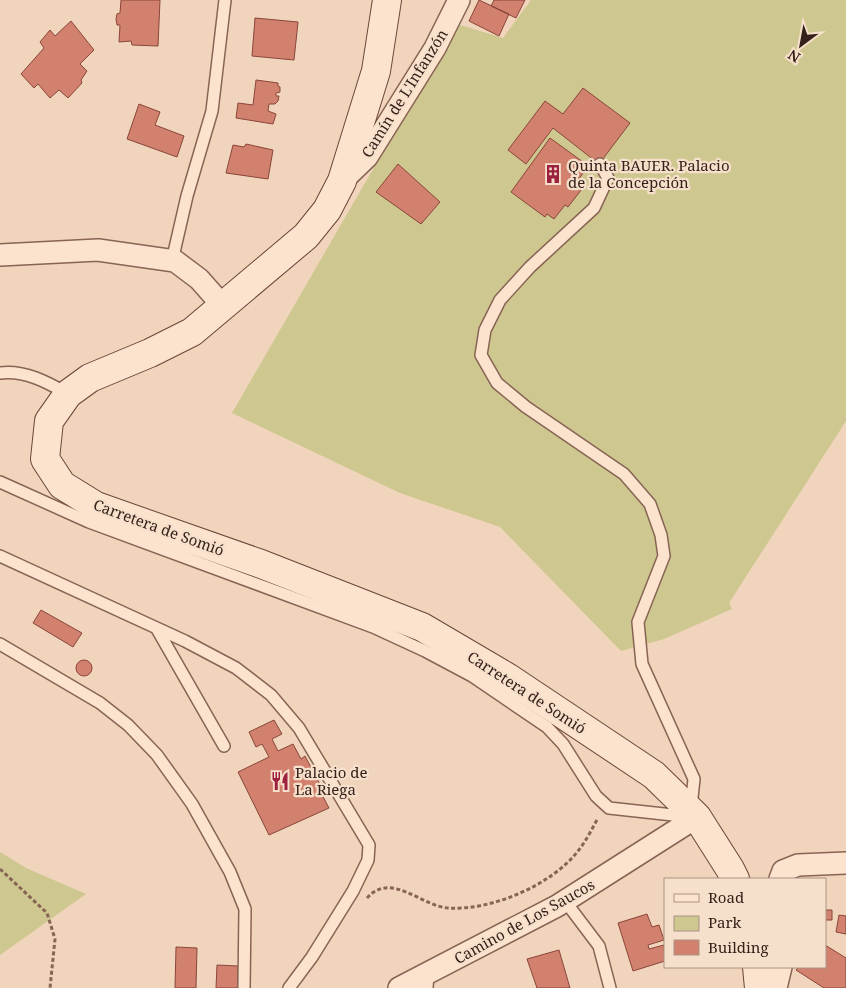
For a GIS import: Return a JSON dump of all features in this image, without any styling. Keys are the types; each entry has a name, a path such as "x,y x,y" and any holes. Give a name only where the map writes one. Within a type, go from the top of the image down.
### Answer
{"street":[{"name":"Carretera de Somió","path":"387,0 376,71 342,181 327,210 306,236 192,332 150,353 90,378 68,394 49,421 44,460 62,485 96,506 260,564 422,627 507,677 654,775 691,817 734,878"},
{"name":"Camín de L'Infanzón","path":"342,181 366,157 436,48 459,0"},
{"path":"0,255 98,250 172,261 199,278 223,306"},
{"name":"Camino de Los Saucos","path":"399,988 428,980 565,901 691,817"},
{"path":"780,878 784,871 798,865 846,863"},
{"path":"757,968 759,988"},
{"path":"776,988 781,968"}],"lane":[{"path":"172,261 212,111 225,0"},
{"path":"0,482 89,522 364,624 425,651 472,676 546,727 563,744 596,796 609,808 691,817 694,779 642,664 638,622 664,556 661,535 650,504 624,474 526,406 497,383 482,355 485,330 500,300 530,267 594,208 608,178 600,164"},
{"path":"0,373 12,371 44,380 68,394"},
{"path":"0,556 185,641 236,668 270,695 299,728 369,845 368,860 353,890 312,957 289,988"},
{"path":"158,629 224,746"},
{"path":"0,644 100,703 128,725 157,755 187,797 230,872 245,909 244,988"},
{"path":"565,901 600,946 610,988"}],"path":[{"path":"360,905 373,892 392,887 446,908 478,908 519,895 558,870 578,852 599,817 609,808"},
{"path":"0,870 47,913 55,939 50,988"}],"green space":[{"path":"531,0 846,0 846,421 729,603 732,609 664,639 621,651 500,527 400,493 232,413 457,24 503,38"},
{"path":"0,852 26,868 86,894 0,955"}],"building":[{"path":"121,0 160,0 158,46 132,45 131,41 119,42 120,25 117,25 116,19 117,14 120,13"},
{"path":"479,0 509,14 499,36 469,21"},
{"path":"494,0 525,0 516,18 491,6"},
{"path":"255,18 298,22 294,60 252,56"},
{"path":"71,21 94,50 80,64 87,71 81,80 82,83 68,98 59,90 50,98 38,84 34,88 21,74 44,48 40,42 50,30 55,36"},
{"path":"256,80 278,83 280,87 280,92 276,93 276,96 279,96 278,101 275,104 269,104 268,111 276,114 273,124 236,118 238,103 253,105"},
{"path":"583,88 630,123 599,164 553,128 526,164 508,150 545,101 563,114"},
{"path":"139,104 160,112 155,125 184,136 177,157 127,139"},
{"name":"Quinta BAUER. Palacio de la Concepción","path":"550,138 583,162 581,165 586,169 578,180 585,185 568,207 565,205 554,219 547,214 545,217 511,192"},
{"path":"246,144 273,150 268,179 226,173 233,145 244,147"},
{"path":"398,164 440,202 421,224 376,192"},
{"path":"41,610 82,633 73,647 33,623"},
{"path":"81,660 87,660 92,665 90,674 81,676 76,671 76,665"},
{"name":"Palacio de La Riega","path":"274,720 282,734 272,739 278,751 293,744 301,759 305,756 323,790 320,791 329,808 269,835 238,772 269,757 262,744 256,747 249,732"},
{"path":"826,910 832,910 832,920 826,920"},
{"path":"647,914 652,927 659,925 664,940 648,945 649,949 664,945 664,961 633,971 618,923"},
{"path":"839,915 846,916 846,934 836,932"},
{"path":"826,946 846,958 846,988 824,988 796,970 798,968 826,968"},
{"path":"176,947 197,948 196,988 175,988"},
{"path":"559,950 570,988 537,988 527,959"},
{"path":"217,965 238,966 238,988 216,988"}],"place":[{"name":"Quinta BAUER. Palacio de la Concepción","path":"553,174"},
{"name":"Palacio de La Riega","path":"280,781"}]}
